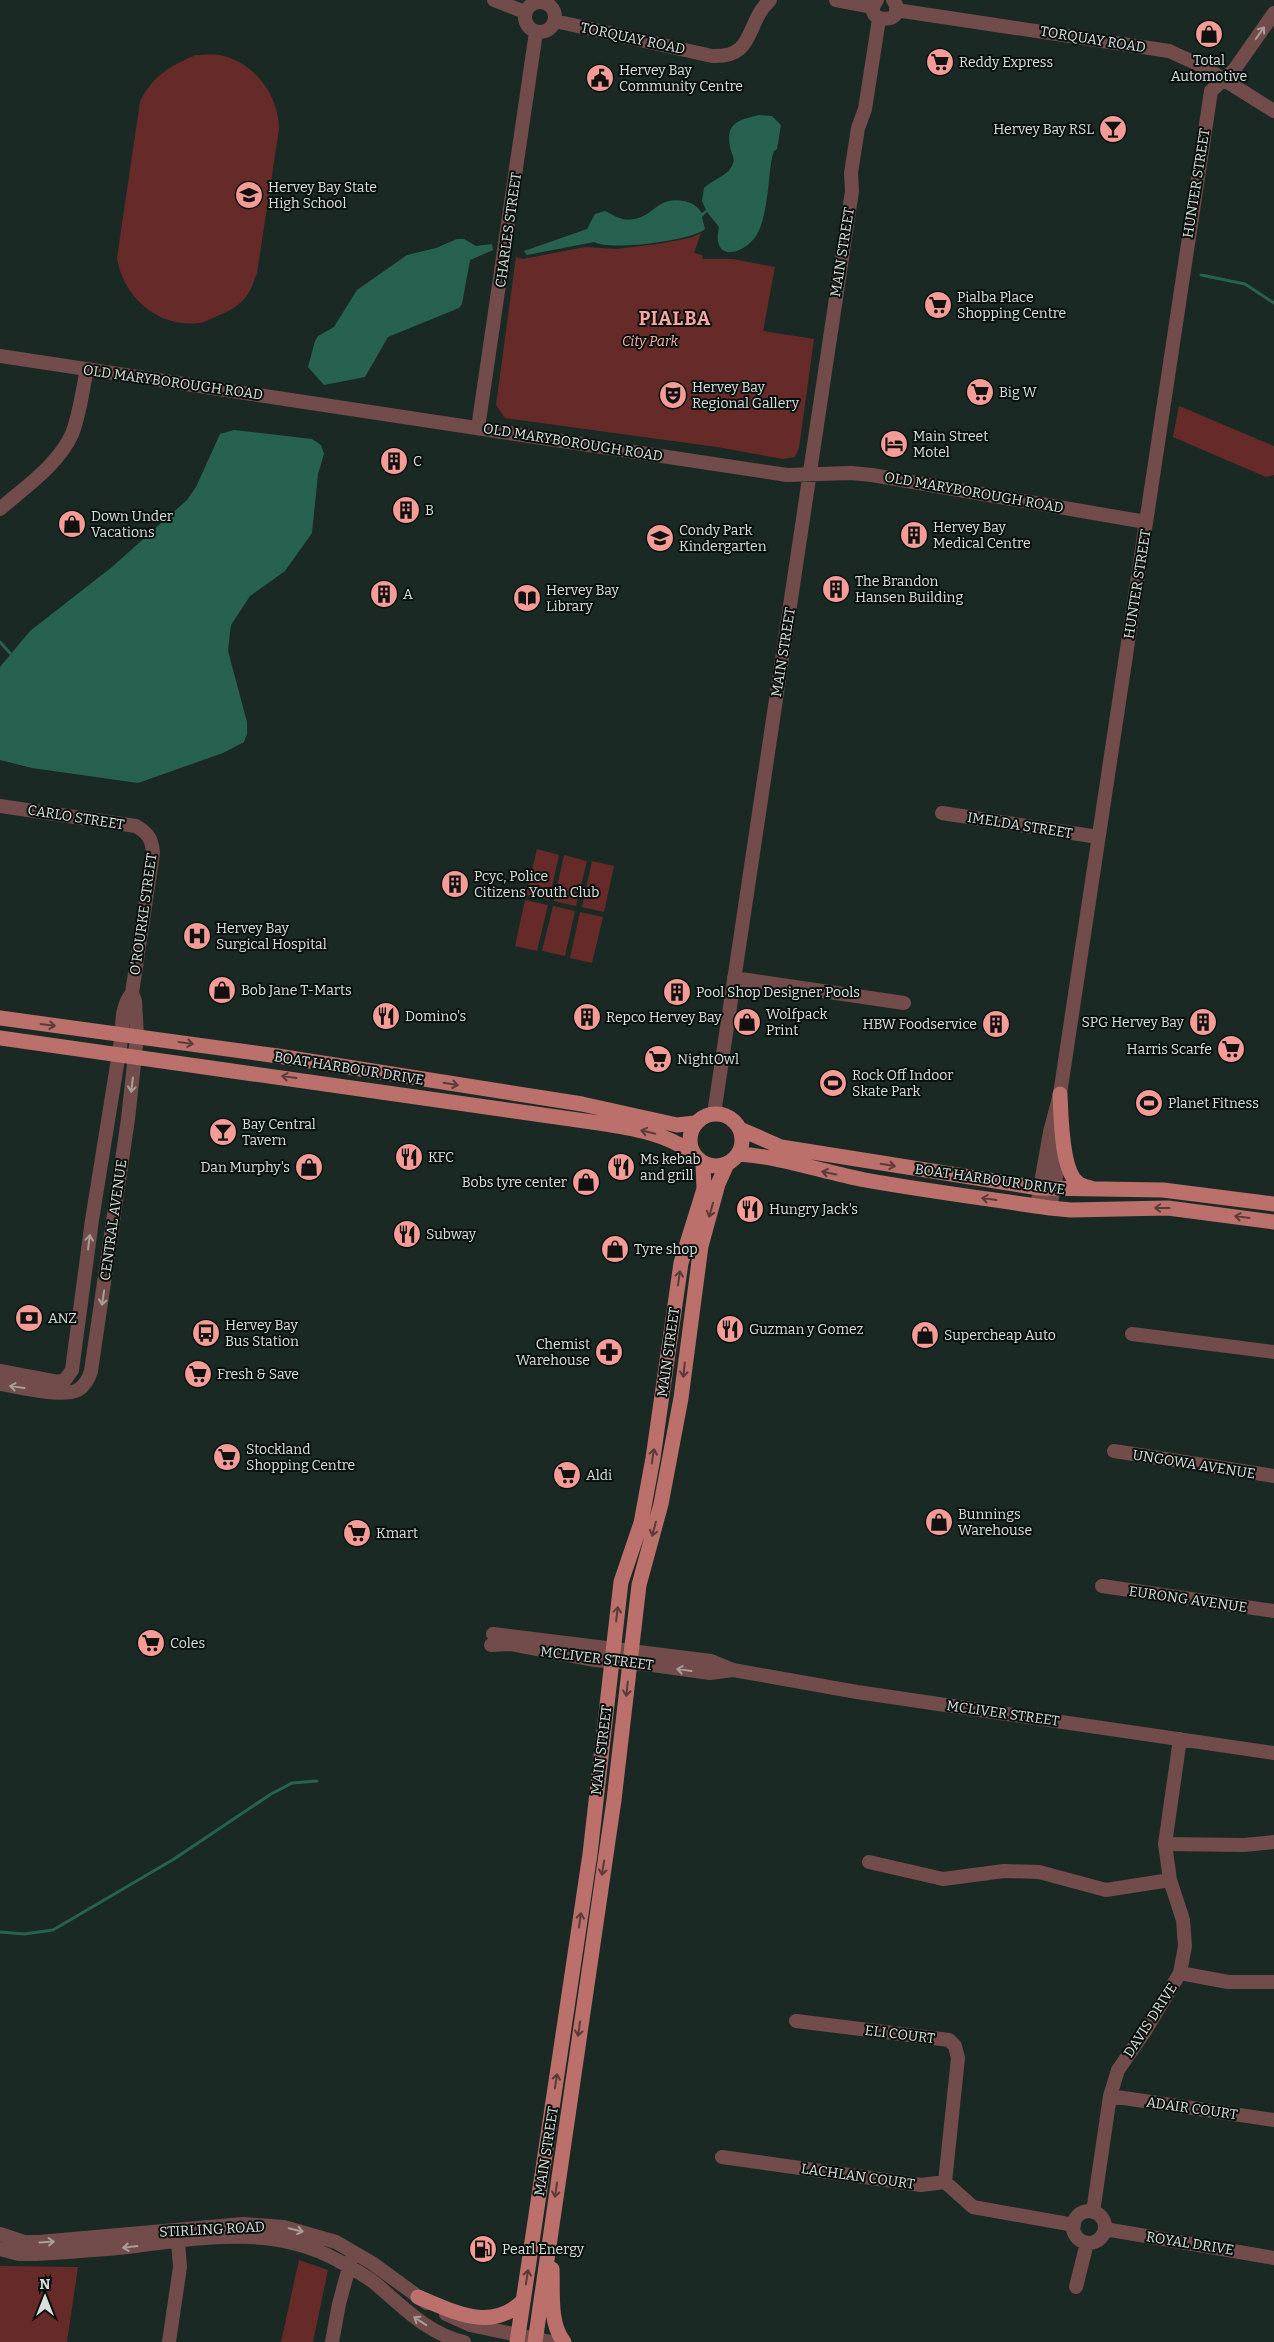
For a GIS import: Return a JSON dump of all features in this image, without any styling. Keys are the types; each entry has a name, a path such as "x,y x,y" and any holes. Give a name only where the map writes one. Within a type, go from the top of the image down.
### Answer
{"main road":[{"name":"BOAT HARBOUR DRIVE","path":"0,1018 138,1036 582,1104 677,1125 696,1123"},
{"name":"BOAT HARBOUR DRIVE","path":"0,1038 372,1089 626,1127 672,1139 692,1152"},
{"path":"299,1060 321,1071 359,1078 372,1089"},
{"path":"1060,1094 1064,1148 1072,1177 1078,1183 1098,1191"},
{"path":"714,1114 729,1117 740,1129 742,1137 733,1159 711,1166 703,1163 692,1152 690,1137 696,1123 701,1118 714,1114"},
{"name":"BOAT HARBOUR DRIVE","path":"740,1129 781,1147 929,1172 1046,1189 1098,1191 1163,1190 1274,1204"},
{"name":"BOAT HARBOUR DRIVE","path":"733,1159 775,1158 816,1170 866,1180 1044,1207 1071,1210 1168,1208 1274,1222"},
{"name":"MAIN STREET","path":"535,2340 614,1800 639,1585 661,1504 681,1398 699,1252 718,1184 733,1159"},
{"name":"MAIN STREET","path":"517,2338 590,1854 621,1582 641,1523 653,1458 681,1263 704,1189 703,1163"},
{"path":"1248,1200 1274,1210"},
{"path":"551,2228 554,2307 557,2330 564,2342"},
{"path":"418,2297 459,2313 484,2318 509,2313 523,2301"}],"street":[{"path":"494,0 525,12"},
{"name":"TORQUAY ROAD","path":"555,21 712,56 726,57 734,54 745,45 762,9 770,0"},
{"path":"836,0 876,8 889,19 894,16 895,5"},
{"path":"542,1 552,6 556,16 555,21 549,30 536,32 526,23 525,12 532,4 542,1"},
{"name":"TORQUAY ROAD","path":"895,5 1169,51 1185,57 1274,111"},
{"name":"MAIN STREET","path":"714,1114 852,191 851,172 858,128 864,113 876,8"},
{"name":"HUNTER STREET","path":"1044,1207 1050,1132 1060,1094 1206,113 1212,88 1234,70 1274,13"},
{"name":"CHARLES STREET","path":"478,428 536,32"},
{"name":"OLD MARYBOROUGH ROAD","path":"0,356 788,475 851,473 872,475 1146,522"},
{"path":"0,509 43,470 68,442 76,421 87,370"},
{"name":"CARLO STREET","path":"0,806 136,826 148,835"},
{"name":"IMELDA STREET","path":"942,813 1098,837"},
{"name":"O'ROURKE STREET","path":"138,1036 135,1002 132,993 153,853 152,842 148,835"},
{"path":"734,978 904,1004"},
{"name":"O'ROURKE STREET","path":"122,1034 123,1013 127,1000 132,993"},
{"name":"CENTRAL AVENUE","path":"122,1034 91,1227 76,1352 67,1386 78,1390 88,1379 91,1371 138,1036"},
{"path":"1132,1334 1274,1352"},
{"path":"0,1371 67,1386"},
{"path":"0,1384 52,1392 67,1386"},
{"name":"UNGOWA AVENUE","path":"1114,1451 1274,1476"},
{"name":"EURONG AVENUE","path":"1102,1586 1274,1612"},
{"name":"MCLIVER STREET","path":"492,1640 631,1658 711,1661 733,1670 857,1692 1274,1753"},
{"name":"DAVIS DRIVE","path":"1093,2212 1110,2096 1118,2070 1145,2031 1180,1973 1184,1946 1183,1920 1170,1880 1165,1844 1180,1739"},
{"path":"1165,1844 1244,1845 1274,1842"},
{"path":"869,1862 943,1879 1004,1871 1039,1872 1106,1890 1170,1880"},
{"path":"1180,1973 1228,1982 1274,1982"},
{"name":"ELI COURT","path":"796,2020 949,2040 955,2046 958,2058 945,2182"},
{"name":"ADAIR COURT","path":"1110,2096 1274,2120"},
{"name":"LACHLAN COURT","path":"722,2157 921,2185 945,2182"},
{"path":"945,2182 973,2207 1074,2225"},
{"path":"1087,2211 1093,2212 1102,2218 1105,2229 1101,2238 1087,2243 1078,2238 1074,2225 1078,2216 1087,2211"},
{"name":"STIRLING ROAD","path":"0,2234 24,2242 39,2242 185,2228 264,2224 306,2232 336,2242 372,2263 418,2297 450,2317 517,2338 551,2342"},
{"name":"ROYAL DRIVE","path":"1105,2229 1274,2258"},
{"name":"STIRLING ROAD","path":"0,2249 19,2254 37,2254 231,2236 270,2238 310,2248 348,2267 374,2283 420,2323 455,2340 464,2342"},
{"path":"169,2342 180,2267 178,2241"},
{"path":"1076,2287 1087,2243"},
{"path":"332,2342 348,2267 354,2253"}],"green space":[{"path":"196,55 220,55 244,65 254,73 269,92 275,104 279,129 257,273 251,289 242,302 234,308 201,323 184,323 157,315 145,307 127,285 117,258 140,102 150,85 163,73 178,63"},
{"name":"City Park","path":"701,233 694,253 702,255 703,259 733,259 775,267 763,331 814,339 799,448 795,457 783,459 717,447 505,418 496,405 516,257 523,259 585,247 616,249 657,244 690,238"},
{"path":"1179,406 1274,446 1274,475 1266,477 1173,437"},
{"path":"537,849 559,855 549,900 526,895"},
{"path":"564,855 587,861 576,906 554,901"},
{"path":"592,861 614,866 604,912 582,907"},
{"path":"525,900 548,905 537,951 515,946"},
{"path":"553,906 575,911 565,956 542,951"},
{"path":"580,912 603,917 592,963 570,958"},
{"path":"299,2260 328,2270 313,2342 281,2342"},
{"path":"0,2266 78,2267 67,2342 0,2342"}],"shaded area":[{"path":"759,115 772,116 781,125 777,149 772,157 763,219 756,236 743,248 729,252 724,251 719,246 719,227 707,212 702,217 705,229 668,241 632,245 603,245 594,242 527,255 524,251 587,229 595,214 605,211 619,218 630,220 647,214 662,203 675,200 692,204 702,213 706,210 702,201 704,188 727,173 733,164 729,142 731,129 739,121"},
{"path":"457,239 464,239 476,246 492,244 493,250 470,260 462,304 459,308 388,337 365,377 324,385 308,367 315,341 318,336 334,327 357,290 407,255 436,248"},
{"path":"234,430 312,439 321,445 324,454 318,474 312,533 285,571 250,596 231,625 228,651 247,722 247,734 244,742 223,753 138,783 32,768 0,760 0,667 30,631 112,567 187,500 196,487 220,434"}],"waterway":[{"path":"1201,275 1245,284 1274,303"},
{"path":"0,642 10,653"},
{"path":"0,1932 24,1934 53,1930 174,1859 271,1794 292,1783 317,1781"}],"place":[{"name":"Total Automotive","path":"1209,34"},
{"name":"Reddy Express","path":"940,62"},
{"name":"Hervey Bay Community Centre","path":"600,78"},
{"name":"Hervey Bay RSL","path":"1113,129"},
{"name":"Hervey Bay State High School","path":"249,195"},
{"name":"Pialba Place Shopping Centre","path":"938,305"},
{"name":"Big W","path":"980,392"},
{"name":"Hervey Bay Regional Gallery","path":"673,395"},
{"name":"Main Street Motel","path":"894,444"},
{"name":"C","path":"394,461"},
{"name":"B","path":"406,510"},
{"name":"Down Under Vacations","path":"72,524"},
{"name":"Hervey Bay Medical Centre","path":"914,535"},
{"name":"Condy Park Kindergarten","path":"660,538"},
{"name":"The Brandon Hansen Building","path":"836,589"},
{"name":"A","path":"384,594"},
{"name":"Hervey Bay Library","path":"527,598"},
{"name":"Pcyc, Police Citizens Youth Club","path":"455,884"},
{"name":"Hervey Bay Surgical Hospital","path":"197,936"},
{"name":"Bob Jane T-Marts","path":"222,990"},
{"name":"Pool Shop Designer Pools","path":"677,992"},
{"name":"Domino's","path":"386,1016"},
{"name":"Repco Hervey Bay","path":"587,1017"},
{"name":"Wolfpack Print","path":"747,1022"},
{"name":"SPG Hervey Bay","path":"1203,1022"},
{"name":"HBW Foodservice","path":"996,1024"},
{"name":"Harris Scarfe","path":"1231,1049"},
{"name":"NightOwl","path":"658,1059"},
{"name":"Rock Off Indoor Skate Park","path":"833,1083"},
{"name":"Planet Fitness","path":"1149,1103"},
{"name":"Bay Central Tavern","path":"223,1132"},
{"name":"KFC","path":"409,1157"},
{"name":"Dan Murphy's","path":"309,1167"},
{"name":"Ms kebab and grill","path":"621,1167"},
{"name":"Bobs tyre center","path":"586,1182"},
{"name":"Hungry Jack's","path":"750,1209"},
{"name":"Subway","path":"407,1234"},
{"name":"Tyre shop","path":"615,1249"},
{"name":"ANZ","path":"29,1318"},
{"name":"Guzman y Gomez","path":"730,1329"},
{"name":"Hervey Bay Bus Station","path":"206,1333"},
{"name":"Supercheap Auto","path":"925,1335"},
{"name":"Chemist Warehouse","path":"609,1352"},
{"name":"Fresh & Save","path":"198,1374"},
{"name":"Stockland Shopping Centre","path":"227,1457"},
{"name":"Aldi","path":"567,1475"},
{"name":"Bunnings Warehouse","path":"939,1522"},
{"name":"Kmart","path":"357,1533"},
{"name":"Coles","path":"151,1643"},
{"name":"Pearl Energy","path":"483,2249"}],"district":[{"name":"PIALBA","path":"675,318"}]}
